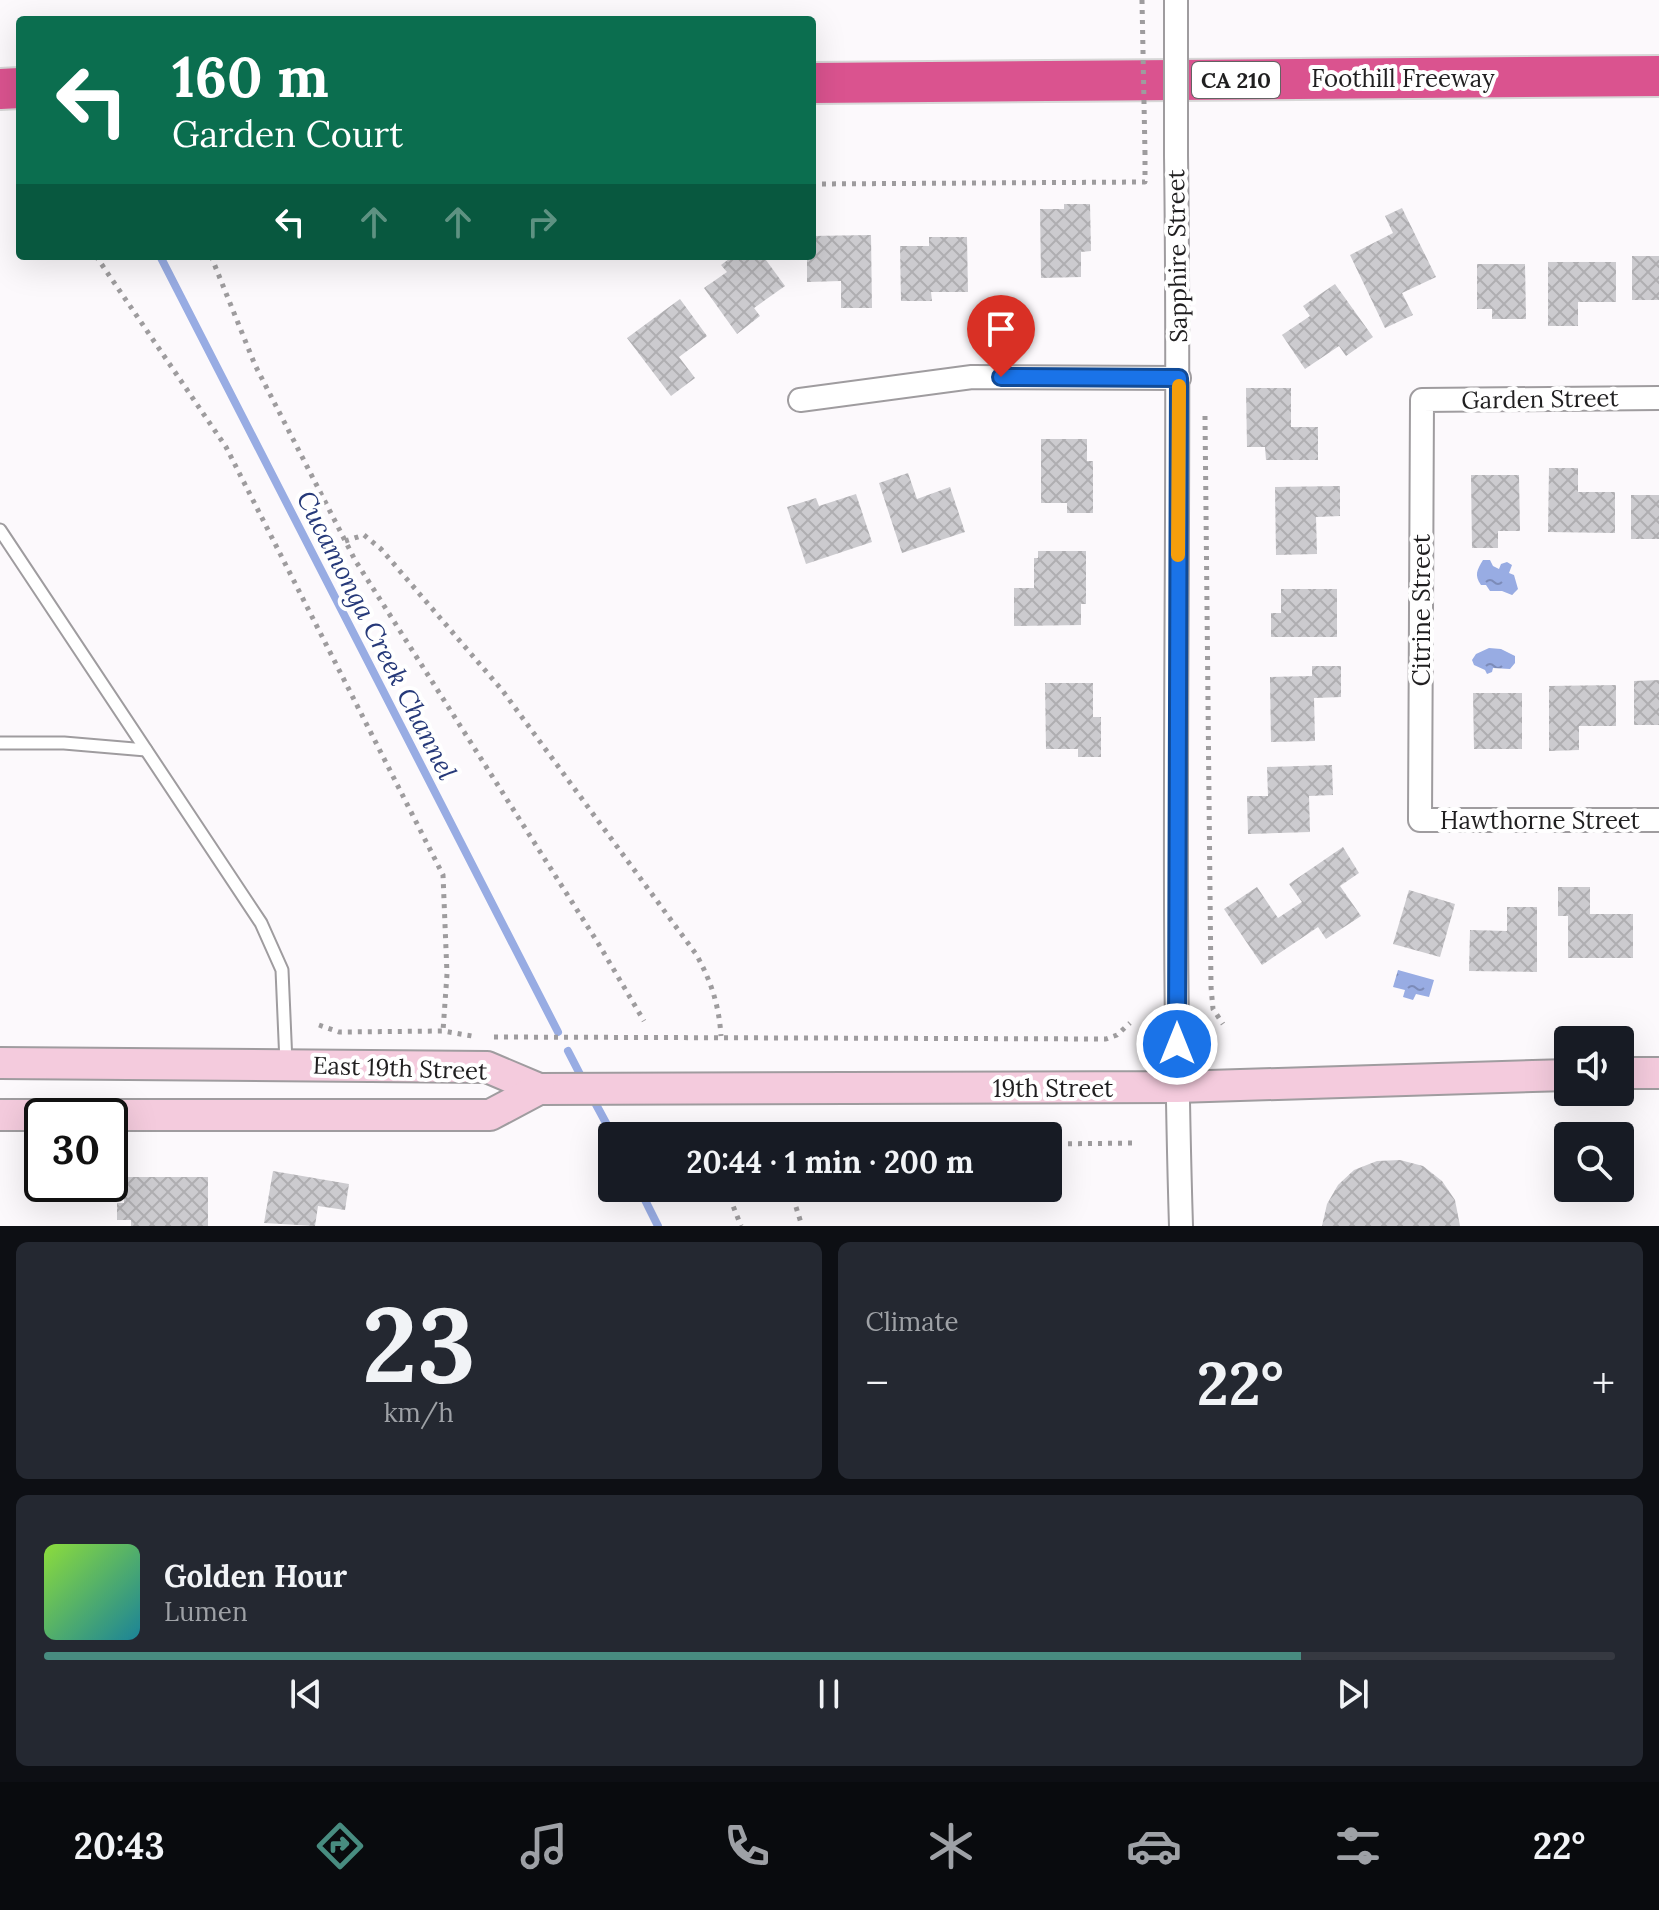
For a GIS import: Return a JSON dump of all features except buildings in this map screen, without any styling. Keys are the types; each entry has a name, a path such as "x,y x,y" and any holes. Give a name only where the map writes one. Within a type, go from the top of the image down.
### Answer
{"highway":[{"name":"Foothill Freeway","path":"816,83 1659,76"}],"main road":[{"name":"East 19th Street","path":"0,1063 487,1067 539,1089"},
{"path":"1634,1073 1659,1073"},
{"name":"19th Street","path":"539,1089 1177,1087 1554,1075"},
{"name":"East 19th Street","path":"0,1115 490,1115 539,1089"}],"street":[{"name":"Sapphire Street","path":"1176,0 1179,378 1177,1087 1181,1226"},
{"path":"800,400 972,377 1179,378"},
{"name":"Garden Street","path":"1422,400 1659,398"},
{"name":"Citrine Street","path":"1420,820 1422,400"},
{"name":"Hawthorne Street","path":"1420,820 1659,820"}],"lane":[{"path":"0,530 261,923 282,970 286,1064"},
{"path":"0,743 64,743 146,750"}],"path":[{"path":"816,184 1145,182 1142,0"},
{"path":"99,260 226,447 443,875 447,974 443,1031"},
{"path":"213,260 255,365 345,541 644,1021"},
{"path":"1205,407 1211,987 1213,1009 1223,1024"},
{"path":"345,541 364,535 381,549 436,610 511,702 696,954 711,981 720,1010 721,1036"},
{"path":"319,1025 339,1032 443,1031 480,1037 1106,1039 1117,1035 1130,1023"},
{"path":"1062,1144 1135,1143"},
{"path":"732,1202 741,1226"},
{"path":"794,1202 802,1226"}],"water":[{"path":"1483,560 1490,560 1499,569 1501,564 1507,562 1512,565 1509,573 1514,575 1518,589 1512,595 1490,591 1486,585 1481,585 1477,572"},
{"path":"1489,648 1501,649 1515,656 1515,663 1510,669 1493,668 1487,674 1472,660 1476,654"},
{"path":"1398,970 1434,980 1429,997 1416,994 1413,1000 1403,997 1405,990 1393,987"}],"waterway":[{"name":"Cucamonga Creek Channel","path":"162,260 558,1032"},
{"name":"Cucamonga Creek Channel","path":"568,1051 584,1082"},
{"name":"Cucamonga Creek Channel","path":"592,1097 605,1122"},
{"name":"Cucamonga Creek Channel","path":"646,1202 658,1226"}],"slow traffic":[{"path":"1178,555 1179,386"}],"route":[{"path":"1001,377 1179,378 1177,1044"}]}
